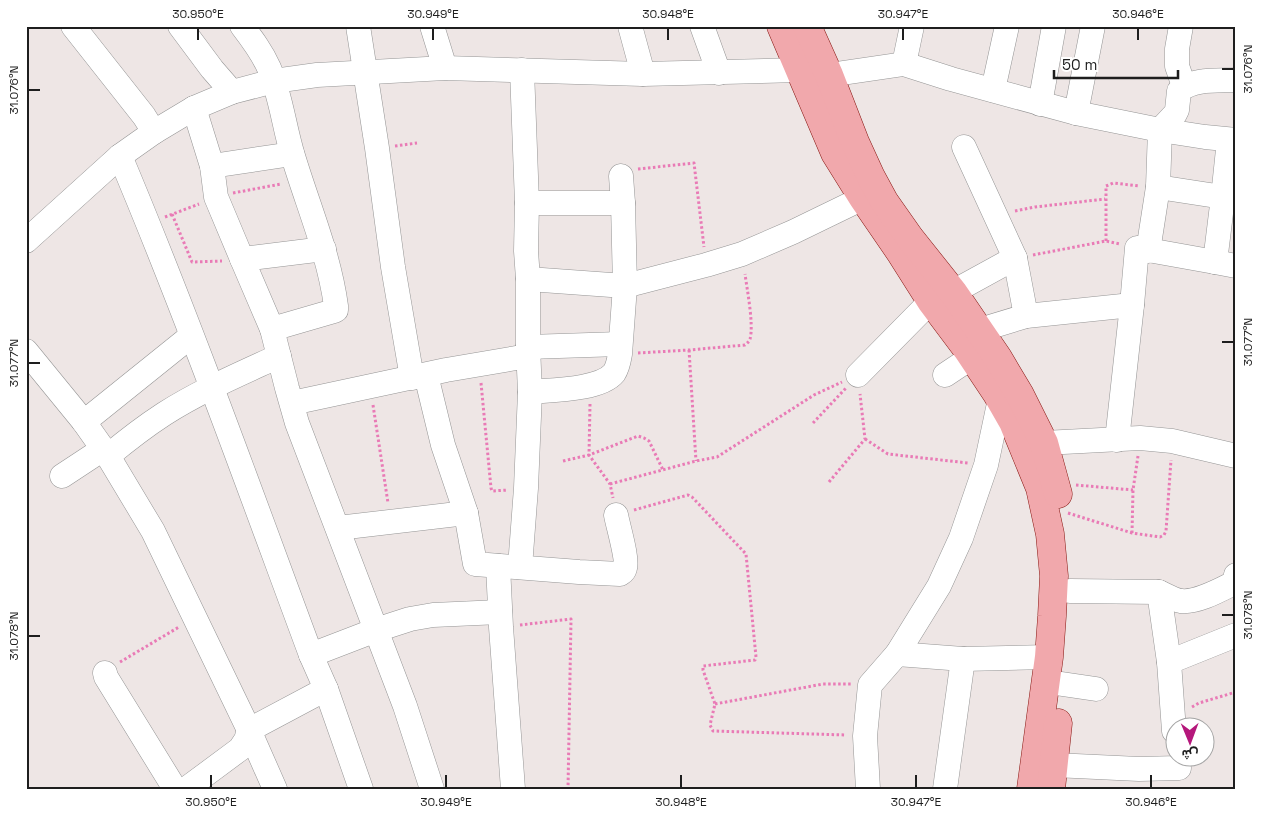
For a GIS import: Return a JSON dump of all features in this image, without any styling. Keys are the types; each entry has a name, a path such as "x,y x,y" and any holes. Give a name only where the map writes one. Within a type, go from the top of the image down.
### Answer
{"main road":[{"path":"781,26 835,154 900,252 942,297 980,330 1020,396 1044,443 1056,484 1070,554 1068,633 1047,780"},
{"path":"807,26 871,177 884,201 910,238 972,357 1013,422 1040,488 1050,534 1054,576 1049,657 1047,780"}],"street":[{"path":"73,26 144,116 154,132"},
{"path":"180,26 232,92"},
{"path":"242,26 260,51 274,81 292,154 324,249 336,302 336,310 272,328"},
{"path":"358,26 393,267 419,376 466,513 475,564 579,572 622,573 626,566 616,515"},
{"path":"432,26 445,68"},
{"path":"630,26 643,74"},
{"path":"702,26 718,73"},
{"path":"993,90 1007,26"},
{"path":"1040,104 1054,26"},
{"path":"1076,114 1093,26"},
{"path":"1181,26 1177,49 1177,66 1184,86"},
{"path":"828,75 905,41 993,90 1076,114 1160,130 1232,140 1223,197 1225,264 1137,248 1132,305 1129,439"},
{"path":"26,240 120,156 154,132 194,108 232,92 274,81 317,75 445,68 643,74 799,70"},
{"path":"513,789 501,619 509,566 526,488 530,392 526,251 527,203 522,70"},
{"path":"1148,251 1158,188 1160,130 1175,114 1179,91 1184,86 1200,82 1236,80"},
{"path":"194,108 212,166 216,197 272,328 297,423 405,706 432,789"},
{"path":"964,147 1015,258 1026,316"},
{"path":"212,166 292,154"},
{"path":"120,156 148,223 311,655 326,689 361,789"},
{"path":"530,392 591,386 614,373 619,361 625,286 624,203 621,176"},
{"path":"1158,188 1223,197"},
{"path":"528,279 625,286 742,254 863,198"},
{"path":"527,203 624,203"},
{"path":"242,259 324,249"},
{"path":"858,375 942,297 1015,258"},
{"path":"980,330 1026,316 1132,305"},
{"path":"84,422 191,336"},
{"path":"292,403 446,370 480,365 528,352 620,349"},
{"path":"26,351 84,422 105,452 153,531 249,730 275,789"},
{"path":"62,476 211,388 279,356"},
{"path":"945,376 972,357"},
{"path":"868,789 865,736 870,685 897,654 942,578 961,538 986,465 1000,399"},
{"path":"1044,443 1129,439 1172,441 1236,456"},
{"path":"338,528 466,513"},
{"path":"1070,591 1159,592 1181,601 1192,600 1216,592 1234,583 1236,575"},
{"path":"1159,592 1169,662 1174,718"},
{"path":"311,655 410,619 433,615 501,619"},
{"path":"1169,662 1236,635"},
{"path":"897,654 963,659 1049,657"},
{"path":"945,789 963,659"},
{"path":"105,673 174,789"},
{"path":"1062,684 1096,688"},
{"path":"186,789 240,749 246,740 249,730 326,689"},
{"path":"1047,780 1139,770 1180,772"},
{"path":"1047,780 1105,784"}],"path":[{"path":"621,176 620,173 624,170 694,163 706,265"},
{"path":"242,259 192,262 172,214 216,197 301,180"},
{"path":"1015,258 1106,241 1106,186 1113,183 1158,188"},
{"path":"996,215 1035,207 1106,199"},
{"path":"620,349 689,350 745,345 750,339 751,321 742,254"},
{"path":"689,350 696,461"},
{"path":"480,365 492,491 526,488"},
{"path":"814,423 858,375"},
{"path":"829,482 866,439 858,375"},
{"path":"591,386 589,455 610,484 717,457 814,395 858,375"},
{"path":"370,386 391,521"},
{"path":"563,461 589,455 638,436 649,441 663,470"},
{"path":"866,439 888,454 986,465"},
{"path":"1129,439 1133,490 1132,533"},
{"path":"1062,511 1132,533 1160,537 1164,535 1166,531 1172,441"},
{"path":"1056,484 1133,490"},
{"path":"616,515 692,496 746,554 756,657 755,660 704,666 703,670 715,704 710,724 713,731 865,736"},
{"path":"105,673 194,617"},
{"path":"501,619 571,619 568,789"},
{"path":"715,704 823,684 870,685"},
{"path":"1181,718 1199,703 1236,692"}]}
